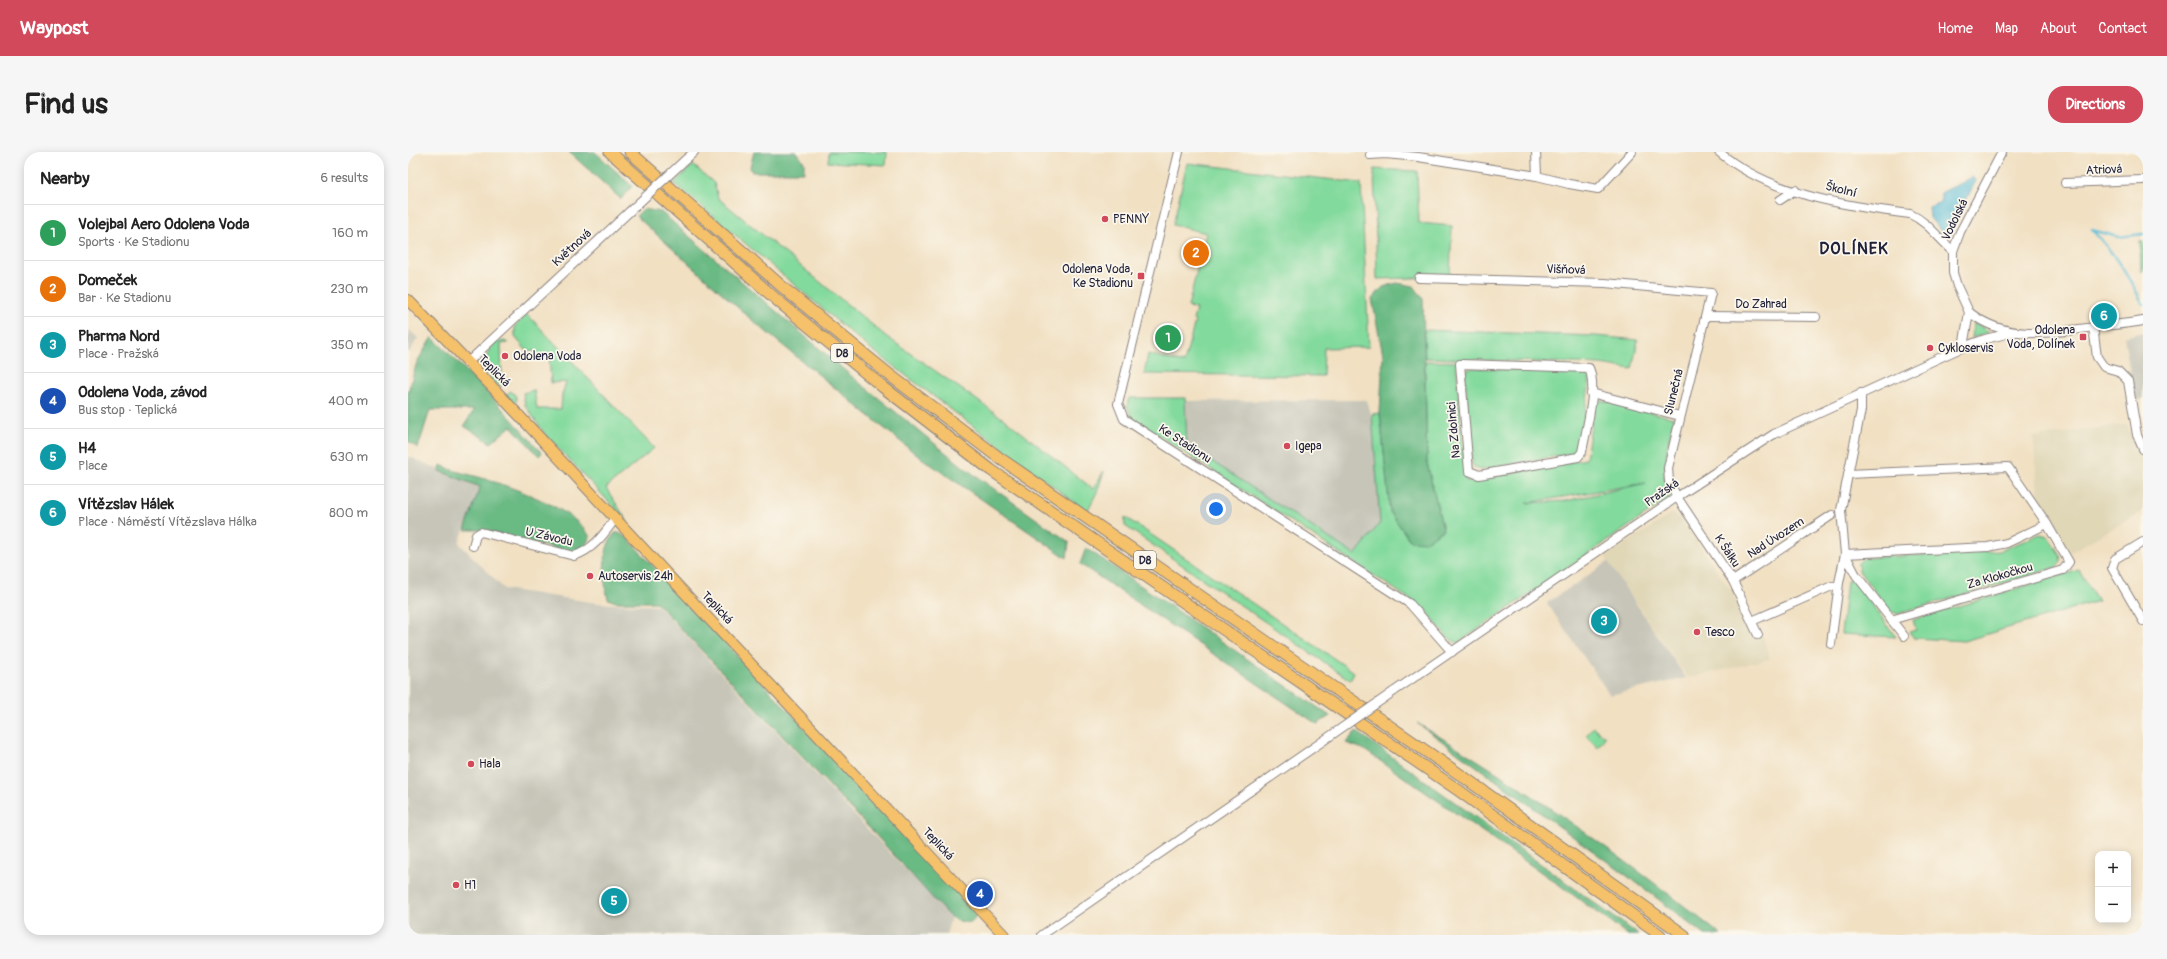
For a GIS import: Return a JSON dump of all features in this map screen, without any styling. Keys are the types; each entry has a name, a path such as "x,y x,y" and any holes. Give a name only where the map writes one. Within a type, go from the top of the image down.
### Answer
{"highway":[{"name":"D8","path":"610,152 778,301 883,388 991,470 1458,790 1660,935"},
{"name":"D8","path":"630,152 787,291 891,376 998,457 1464,778 1684,935"}],"main road":[{"name":"Teplická","path":"408,300 1004,935"}],"street":[{"name":"Květnová","path":"467,362 694,152"},
{"name":"Ke Stadionu","path":"1179,152 1118,404 1124,419 1410,604 1452,652"},
{"path":"1536,152 1537,176"},
{"path":"1370,155 1385,154 1418,157 1537,176 1598,189 1632,152"},
{"name":"Školní","path":"1719,152 1753,175 1794,190 1842,204 1910,214 1929,225 1953,251"},
{"name":"Vodolská","path":"1970,312 1953,273 1953,251 1960,232 2002,152"},
{"name":"Atriová","path":"2065,183 2143,180"},
{"path":"1780,200 1794,190"},
{"name":"Višňová","path":"1419,278 1605,283 1711,293"},
{"name":"Slunečná","path":"1677,497 1669,481 1668,468 1711,293"},
{"path":"1963,347 1970,312 1984,323 2015,332 2034,335 2143,321"},
{"name":"Do Zahrad","path":"1706,316 1816,316"},
{"path":"2094,327 2097,357 2104,367 2118,371 2128,381 2137,435 2143,449"},
{"name":"Pražská","path":"1042,935 1677,497 1774,434 1963,347 1985,339 2015,332"},
{"name":"Na Zdolnici","path":"1460,364 1589,368 1592,376 1591,393 1582,452 1578,457 1479,475 1469,470 1460,364"},
{"path":"1591,393 1680,416"},
{"path":"1861,393 1861,410 1841,510 1846,554 1856,575 1904,636"},
{"name":"Za Klokočkou","path":"1848,474 2008,467 2047,524 2070,562 2063,570 1891,620"},
{"name":"K Šálku","path":"1677,497 1732,581 1758,635"},
{"name":"Nad Úvozem","path":"1732,581 1832,515"},
{"name":"U Závodu","path":"473,546 476,535 481,532 574,556 588,550 605,533 615,519"},
{"path":"1846,554 1988,547 2007,542 2047,524"},
{"path":"2143,542 2115,559 2112,568 2143,621"},
{"path":"1831,644 1839,583 1846,554"},
{"path":"1752,621 1832,586"}],"shaded area":[{"path":"408,329 418,338 408,354"},
{"path":"2143,332 2143,399 2135,401 2124,337"},
{"path":"1367,400 1372,417 1380,523 1355,555 1187,445 1186,401"},
{"path":"2127,424 2143,463 2143,511 2071,552 2039,503 2033,437"},
{"path":"408,456 480,488 459,543 504,589 597,603 658,606 951,918 946,935 408,935"},
{"path":"1673,513 1682,520 1733,594 1752,639 1763,636 1770,659 1688,678 1605,557"},
{"path":"1608,562 1686,678 1610,695 1547,603"}],"green space":[{"path":"569,152 595,152 632,186 621,199"},
{"path":"754,152 796,152 804,162 804,172 752,172 750,167"},
{"path":"829,152 887,152 886,165 828,162"},
{"path":"1187,163 1361,183 1369,347 1324,348 1323,376 1144,374 1148,354 1184,363 1195,321 1193,320 1196,309 1188,307 1206,233 1173,225"},
{"path":"693,165 714,183 718,198 887,337 1011,424 1093,489 1104,471 1097,492 1087,512 863,343 674,183"},
{"path":"1374,169 1417,171 1419,223 1452,226 1450,277 1377,279"},
{"path":"643,209 661,212 850,375 966,469 1069,542 1067,558 917,455 753,321 636,216"},
{"path":"2140,241 2143,241 2143,271 2141,271"},
{"path":"1397,283 1414,286 1423,299 1427,463 1443,530 1426,542 1410,541 1390,512 1380,413 1383,355 1372,299 1383,287"},
{"path":"527,314 654,448 606,488 628,522 544,433 525,405 523,393 534,390 537,409 561,409 562,395 566,382 551,383 549,356 536,356 535,351 530,352 528,349 526,350 515,337 515,326"},
{"path":"1974,323 1990,332 1972,338"},
{"path":"1424,330 1596,336 1638,340 1632,369 1600,364 1425,358"},
{"path":"432,337 481,385 542,453 539,456 511,426 491,443 464,426 474,410 430,410 418,448 408,441 408,392 417,362"},
{"path":"504,341 508,343 501,344 502,379 509,379 509,383 500,386 489,376 486,361 491,347 496,343"},
{"path":"1425,361 1456,362 1466,481 1586,459 1594,405 1600,400 1674,418 1668,443 1664,479 1666,479 1670,498 1458,643 1448,638 1425,609 1132,418 1127,406 1129,398 1185,398 1187,445 1355,555 1380,523 1372,414 1380,413 1390,512 1443,530 1427,463","holes":["1646,483 1565,501 1527,503"]},
{"path":"1472,368 1581,372 1587,374 1590,379 1579,450 1574,453 1480,470 1475,468 1472,463 1465,375 1467,370"},
{"path":"511,391 516,396 516,402 514,404 506,395"},
{"path":"441,465 510,487 542,500 571,517 590,537 585,546 574,553 482,530 465,530 480,487 440,471"},
{"path":"1125,517 1354,672 1350,680 1125,526"},
{"path":"615,533 619,533 627,538 973,908 975,916 971,923 958,921 948,915 874,833 656,602 616,602 608,599 604,565 607,547 610,539"},
{"path":"2040,534 2048,536 2060,555 2061,562 2057,567 1898,614 1890,611 1859,571 1858,563 1864,558 2000,551"},
{"path":"1086,548 1330,716 1317,724 1080,564"},
{"path":"2079,570 2098,601 1964,641 1914,638 1909,632 1916,630 1913,620"},
{"path":"1853,579 1896,637 1841,634 1847,581"},
{"path":"1417,723 1496,772 1573,824 1648,878 1721,935 1705,935 1645,889"},
{"path":"1593,727 1605,737 1598,747 1586,736"},
{"path":"1356,731 1639,935 1628,935 1558,884 1363,749 1346,743"}],"water":[{"path":"1972,177 1976,180 1947,238 1930,218 1929,207 1941,202 1941,193"}],"waterway":[{"path":"2143,234 2118,237 2092,230 2100,238 2120,265 2143,304"}],"place":[{"name":"PENNY","path":"1105,219"},
{"name":"Domeček","path":"1196,253"},
{"name":"Odolena Voda, Ke Stadionu","path":"1141,276"},
{"name":"Vítězslav Hálek","path":"2104,316"},
{"name":"Odolena Voda, Dolínek","path":"2083,337"},
{"name":"Volejbal Aero Odolena Voda","path":"1168,338"},
{"name":"Cykloservis","path":"1930,348"},
{"name":"Odolena Voda","path":"505,356"},
{"name":"Igepa","path":"1287,446"},
{"name":"Autoservis 24h","path":"590,576"},
{"name":"Pharma Nord","path":"1604,621"},
{"name":"Tesco","path":"1697,632"},
{"name":"Hala","path":"471,764"},
{"name":"H1","path":"456,885"},
{"name":"Odolena Voda, závod","path":"980,894"},
{"name":"H4","path":"614,901"}],"district":[{"name":"DOLÍNEK","path":"1854,249"}]}
